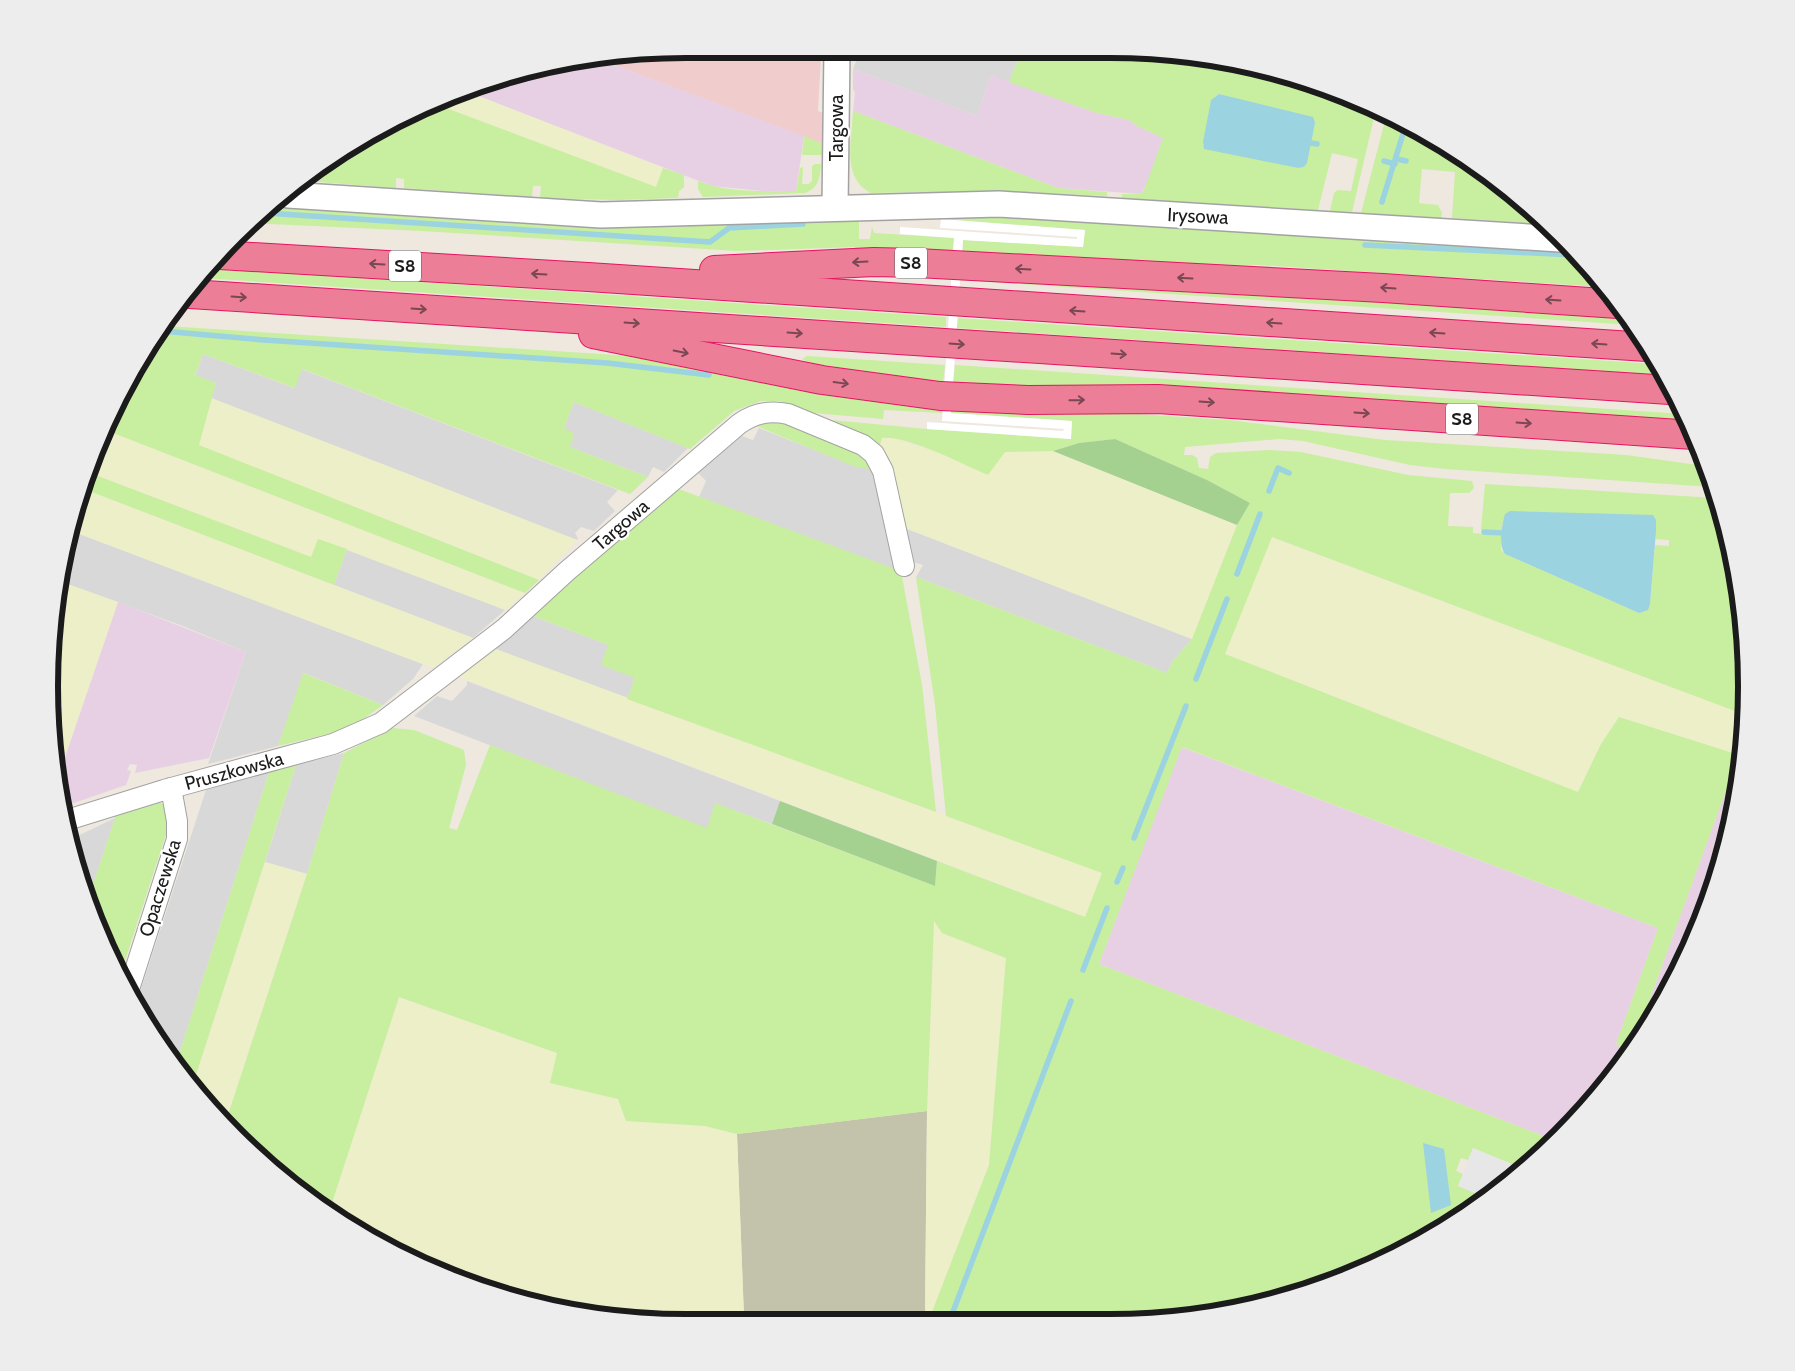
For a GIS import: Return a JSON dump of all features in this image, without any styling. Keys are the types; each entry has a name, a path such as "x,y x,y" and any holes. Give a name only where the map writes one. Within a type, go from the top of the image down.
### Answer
{"highway":[{"name":"S8","path":"228,255 588,277 874,262 917,263 1383,288 1608,303"},
{"path":"588,277 1638,346"},
{"name":"S8","path":"194,294 496,314 822,380 940,396 1028,400 1158,399 1685,434"},
{"path":"496,314 1663,390"},
{"path":"1610,429 1692,450"}],"street":[{"name":"Targowa","path":"835,207 837,58"},
{"name":"Irysowa","path":"293,195 602,215 835,207 999,204 1551,238"},
{"name":"Targowa","path":"399,709 504,629 566,572 743,421 764,412 788,414 863,445 877,458 883,471 904,566"},
{"name":"Pruszkowska","path":"72,818 171,788 333,744 381,722 399,709"},
{"name":"Opaczewska","path":"132,981 178,836 176,811 171,788"}],"shaded area":[{"path":"686,58 821,58 818,111 825,114 826,145 608,63"},
{"path":"857,58 1019,58 1009,82 991,75 977,116 853,69"},
{"path":"608,63 804,136 796,191 762,191 712,186 474,94 523,79"},
{"path":"853,69 977,116 991,75 1097,113 1129,120 1137,126 1163,138 1148,182 1141,194 1058,188 853,111 855,93 853,89"},
{"path":"474,94 663,168 656,187 442,106"},
{"path":"203,354 294,388 301,369 618,490 607,502 615,511 594,531 581,527 575,533 578,538 577,540 211,398 216,383 195,376"},
{"path":"211,398 577,540 539,580 198,445"},
{"path":"574,402 688,448 664,472 653,467 648,477 570,447 572,435 564,428"},
{"path":"759,428 853,465 877,471 890,536 887,539 889,547 892,549 896,570 699,497 706,481 698,473 742,436 753,440"},
{"path":"111,432 525,593 505,610 318,539 311,557 94,475"},
{"path":"890,437 927,449 1053,451 1237,525 1192,639 900,526 880,445 882,438"},
{"path":"89,491 473,638 433,668 77,533"},
{"path":"907,529 1192,639 1172,662 1167,673 916,577 923,565 913,562"},
{"path":"77,533 423,664 413,679 383,705 304,673 278,746 208,764 246,652 180,625 66,584"},
{"path":"1271,537 1737,712 1733,753 1619,717 1601,744 1578,792 1225,654"},
{"path":"347,549 505,610 473,638 334,585"},
{"path":"66,584 118,602 66,753 61,750 59,721 63,707 59,691 59,644"},
{"path":"118,602 246,652 209,758 135,773 137,765 130,764 127,770 131,771 126,785 69,805 63,764"},
{"path":"533,616 608,645 635,678 627,699 495,649"},
{"path":"493,648 1102,873 1085,917 456,676"},
{"path":"467,681 780,801 772,824 716,804 707,829 414,716 437,696 452,701 467,685"},
{"path":"1181,747 1658,928 1616,1044 1622,1048 1582,1100 1546,1137 1099,964"},
{"path":"344,753 307,874 265,862 296,765"},
{"path":"269,772 179,1056 139,994 206,790"},
{"path":"1730,780 1716,848 1690,926 1673,963 1645,1012"},
{"path":"115,818 92,889 79,848 76,836"},
{"path":"265,862 307,874 228,1116 195,1078"},
{"path":"934,920 942,933 1006,958 989,1165 931,1314 925,1314 927,1111"},
{"path":"399,997 557,1053 550,1083 618,1099 626,1121 705,1126 737,1134 744,1314 644,1312 604,1308 523,1292 445,1266 371,1229 332,1204"},
{"path":"927,1111 925,1314 744,1314 737,1134"},
{"path":"1473,1148 1515,1165 1503,1175 1498,1173 1495,1182 1478,1194 1458,1186"}],"green space":[{"path":"1019,58 1151,59 1191,63 1272,79 1350,105 1374,116 1352,212 1330,211 1334,193 1338,190 1351,191 1358,159 1332,153 1318,210 1122,198 1122,194 1141,194 1144,190 1163,138 1137,126 1129,120 1097,113 1009,82","holes":["1219,94 1315,123 1304,167 1298,168 1203,146 1211,100"]},
{"path":"442,106 656,187 663,168 684,175 684,187 679,191 678,198 617,200 540,198 541,186 533,186 532,197 404,188 404,179 396,178 396,188 311,181 371,142"},
{"path":"853,111 1058,188 1107,192 1107,196 1006,191 871,193 855,178 852,168 850,146"},
{"path":"1385,121 1458,163 1492,187 1535,223 1452,218 1455,172 1422,169 1419,203 1438,205 1442,213 1441,218 1361,213"},
{"path":"804,136 826,145 824,155 802,155"},
{"path":"821,164 818,182 810,191 805,193 703,197 698,189 698,181 721,188 796,191 800,168 803,167 802,184 809,184 812,181 812,166"},
{"path":"282,204 424,213 859,220 859,239 870,239 872,227 874,233 954,238 953,253 855,250 855,247 737,251 422,231 260,223"},
{"path":"941,212 1560,247 1595,286 1258,265 1136,264 962,254 963,240 1083,247 1085,230 927,218"},
{"path":"215,268 946,317 946,327 207,278"},
{"path":"961,271 1616,314 1623,324 960,280"},
{"path":"958,318 1648,363 1654,374 957,328"},
{"path":"171,326 631,356 942,407 942,413 884,410 883,419 813,413 780,401 761,401 734,411 690,449 574,402 564,428 574,435 570,447 648,477 630,494 302,369 295,388 203,354 195,375 216,383 199,445 539,580 525,593 111,432 142,371"},
{"path":"807,356 945,365 943,383 813,364 802,359"},
{"path":"955,365 1676,413 1680,424 1048,387 953,384"},
{"path":"952,402 1230,420 1385,440 1626,455 1697,465 1705,487 1445,469 1410,465 1303,441 1279,439 1185,447 1184,455 1192,455 1197,458 1199,468 1208,469 1210,457 1216,453 1270,450 1301,452 1408,475 1472,481 1474,488 1469,493 1450,493 1448,526 1473,527 1473,533 1502,536 1501,550 1505,554 1639,613 1650,604 1655,545 1669,546 1669,540 1655,539 1656,520 1502,524 1502,531 1481,530 1485,484 1708,498 1725,563 1732,604 1738,686 1737,712 1272,537 1225,654 1578,792 1601,744 1619,717 1733,753 1730,780 1645,1012 1622,1048 1616,1044 1658,928 1182,747 1099,964 1546,1137 1532,1150 1528,1149 1530,1152 1515,1165 1473,1148 1468,1160 1461,1158 1456,1171 1463,1174 1458,1186 1478,1194 1424,1229 1387,1249 1350,1266 1272,1292 1191,1308 1151,1312 1110,1314 931,1314 989,1165 1006,958 942,933 934,921 927,1111 737,1134 705,1126 626,1121 618,1099 550,1083 557,1053 399,997 332,1204 271,1158 241,1130 228,1116 307,874 344,753 392,728 414,730 464,750 466,765 449,828 457,830 490,745 707,828 715,803 935,886 937,861 1085,917 1102,873 946,816 935,705 916,577 1167,673 1172,662 1192,639 1237,525 1250,503 1207,480 1115,439 1079,443 1053,451 1005,452 988,475 951,458 893,438 882,438 880,445 883,457 821,419 927,429 1071,439 1072,421 951,413"},
{"path":"772,417 858,448 877,471 853,466 752,424"},
{"path":"1115,439 1207,480 1250,503 1237,525 1053,451 1079,443"},
{"path":"94,475 311,557 318,539 347,549 334,585 89,491"},
{"path":"676,488 901,571 922,685 936,812 627,699 635,678 601,665 608,645 531,615"},
{"path":"303,673 383,705 349,729 278,746"},
{"path":"296,765 195,1078 179,1056 269,772"},
{"path":"780,801 937,861 935,886 772,824"},
{"path":"158,802 165,805 171,819 123,966 105,926 92,889 115,818 113,813"}],"water":[{"path":"1219,94 1313,117 1315,123 1307,163 1304,167 1298,168 1204,149 1203,142 1211,100"},
{"path":"1510,511 1653,515 1656,520 1656,531 1648,610 1639,613 1505,554 1501,540 1502,529 1505,514"},
{"path":"1423,1143 1444,1149 1451,1205 1431,1213"}],"pier":[{"path":"941,219 1085,230 1083,247 963,240 951,413 1072,421 1071,439 927,429 927,422 1063,431 1064,429 942,421 954,238 900,234 900,227 1077,239 1077,237 940,228"}],"waterway":[{"path":"1382,202 1404,131"},
{"path":"1311,143 1317,144"},
{"path":"1397,159 1406,161"},
{"path":"1384,161 1395,164"},
{"path":"271,213 710,242 729,228 803,224"},
{"path":"1365,245 1567,255"},
{"path":"167,331 264,340"},
{"path":"265,340 607,363 709,375"},
{"path":"1269,491 1278,468 1289,473"},
{"path":"1237,574 1260,514"},
{"path":"1484,532 1502,533"},
{"path":"1196,679 1227,599"},
{"path":"1134,838 1186,706"},
{"path":"1117,882 1123,868"},
{"path":"1083,970 1107,908"},
{"path":"952,1314 1071,1001"}]}
